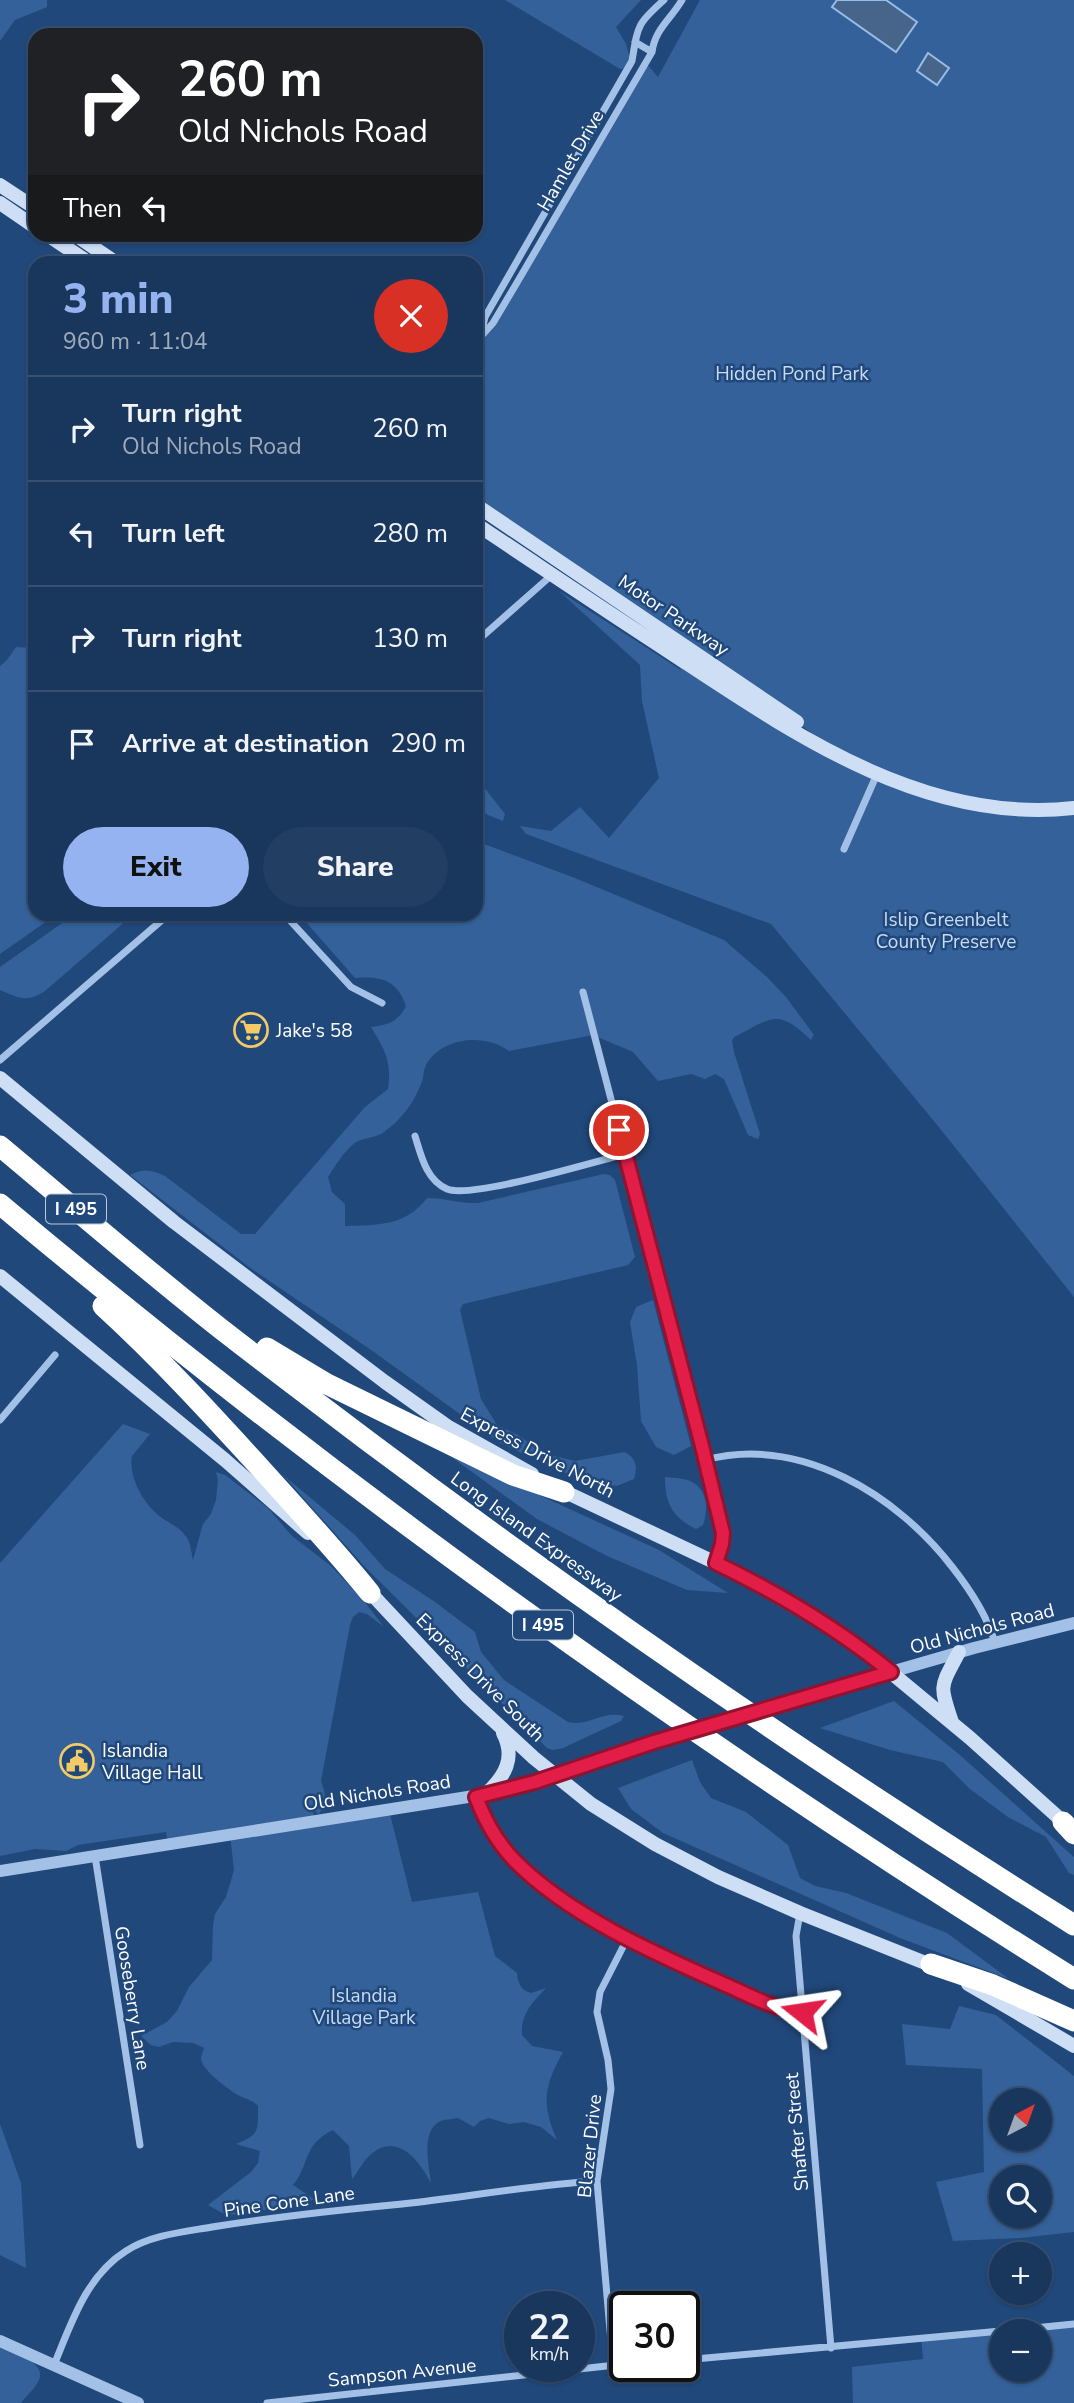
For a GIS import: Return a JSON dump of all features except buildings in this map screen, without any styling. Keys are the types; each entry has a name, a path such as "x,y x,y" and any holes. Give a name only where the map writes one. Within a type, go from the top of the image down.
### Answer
{"highway":[{"name":"Long Island Expressway","path":"0,1146 220,1328 481,1524 682,1668 863,1791 1074,1925"},
{"name":"I 495","path":"0,1204 281,1431 459,1565 780,1790 1074,1979"},
{"path":"38,1236 62,1271 128,1329 173,1374 340,1555 370,1593"},
{"path":"220,1328 260,1344 327,1384 513,1475 564,1492"},
{"path":"932,1964 993,1985 1074,2021"}],"main road":[{"path":"0,185 28,203"},
{"path":"0,203 28,222"},
{"path":"58,242 79,256"},
{"path":"86,242 107,256"},
{"name":"Motor Parkway","path":"483,510 819,737 848,761"},
{"name":"Motor Parkway","path":"483,529 717,684 848,761 919,790 972,804 1023,810 1074,808"},
{"name":"Express Drive North","path":"0,1078 196,1240 447,1426 564,1492 716,1563 824,1624 891,1672 1011,1773 1070,1829"},
{"name":"Express Drive South","path":"0,1276 253,1484 370,1593 467,1696 591,1804 674,1855 800,1913 932,1964 1074,2046"},
{"path":"952,1724 942,1690 959,1652"},
{"path":"481,1796 502,1777 509,1761 509,1748 501,1728"}],"street":[{"name":"Hamlet Drive","path":"483,332 493,323 652,52 653,41 660,29 672,17 682,0"},
{"name":"Hamlet Drive","path":"483,326 485,317 632,61 635,36 647,13 661,2"},
{"path":"661,2 672,17"},
{"path":"635,42 652,52"},
{"path":"483,636 552,575 561,562"},
{"path":"844,849 877,774"},
{"path":"0,1060 161,921"},
{"path":"290,921 351,987 382,1003"},
{"path":"583,992 723,1533 716,1563"},
{"path":"415,1136 423,1163 433,1180 446,1189 461,1192 487,1189 625,1154"},
{"path":"2,1414 55,1355"},
{"path":"705,1460 726,1455 767,1455 826,1470 865,1488 917,1528 946,1559 981,1609 995,1643"},
{"name":"Old Nichols Road","path":"0,1871 481,1796 787,1702 959,1652 1074,1623"},
{"path":"481,1796 495,1839 522,1867 572,1906 664,1958 774,2006 802,2012"},
{"name":"Gooseberry Lane","path":"95,1856 140,2145"},
{"name":"Shafter Street","path":"800,1913 796,1936 831,2348"},
{"name":"Blazer Drive","path":"609,2319 597,2181 611,2089 597,2002 627,1938"},
{"name":"Pine Cone Lane","path":"54,2365 83,2297 95,2279 126,2250 144,2241 268,2218 597,2181"},
{"path":"1052,2325 1074,2323"},
{"path":"700,2359 989,2332"},
{"path":"0,2341 138,2403"},
{"name":"Sampson Avenue","path":"267,2403 609,2365"}],"green space":[{"path":"0,0 47,0 47,7 15,20 0,41"},
{"path":"505,0 641,0 616,27 626,44 632,67 620,69"},
{"name":"Hidden Pond Park","path":"700,0 1074,0 1074,1297 938,1126 771,924 526,834 520,826 551,831 580,807 609,838 659,778 642,701 640,665 559,591 681,670 676,657 832,747 483,510 483,333 646,63 658,77"},
{"path":"16,647 28,648 28,921 47,921 0,954 0,666"},
{"path":"483,786 505,814 503,821 483,813"},
{"path":"483,844 575,878 724,940 786,997 814,1035 811,1040 790,1023 774,1019 734,1037 734,1052 760,1134 758,1139 748,1135 724,1079 715,1074 705,1079 691,1074 658,1081 633,1052 593,1035 509,1051 500,1045 477,1040 454,1043 434,1054 427,1063 417,1094 402,1116 381,1134 351,1146 328,1177 332,1192 345,1204 345,1226 380,1224 401,1219 427,1198 478,1203 604,1174 610,1175 615,1180 635,1257 628,1265 463,1304 460,1310 481,1399 497,1425 518,1435 545,1454 575,1461 625,1452 634,1460 634,1479 617,1486 587,1481 500,1443 374,1352 249,1267 130,1175 148,1171 165,1176 241,1234 255,1234 365,1107 388,1089 386,1056 371,1027 392,1022 406,1006 393,985 380,979 355,978 305,921 483,921"},
{"path":"65,921 126,921 39,995 23,998 0,990 0,967"},
{"path":"653,1300 691,1446 674,1455 656,1447 641,1421 637,1365 630,1322 636,1307"},
{"name":"Islandia Village Park","path":"123,1424 150,1434 132,1456 135,1482 156,1513 186,1537 193,1560 203,1524 211,1514 216,1500 216,1472 225,1475 268,1508 292,1536 331,1566 384,1627 367,1614 359,1612 350,1625 321,1781 325,1794 324,1802 319,1814 313,1810 314,1817 388,1806 412,1902 478,1892 495,1956 517,1973 519,1983 525,1990 531,1993 546,1988 525,2014 522,2035 532,2046 563,2052 552,2075 547,2095 549,2116 557,2140 541,2127 524,2122 509,2124 489,2118 474,2127 458,2118 441,2121 434,2126 428,2140 431,2183 413,2157 397,2147 388,2146 378,2149 368,2157 352,2179 349,2146 333,2130 316,2142 293,2185 314,2199 302,2206 253,2211 242,2215 224,2214 208,2205 251,2172 258,2163 260,2151 236,2144 250,2138 256,2131 258,2106 241,2097 211,2074 201,2059 204,2048 193,2043 173,2042 159,2047 151,2045 141,2036 167,2022 177,2011 189,1987 212,1960 215,1914 226,1897 234,1870 230,1834 168,1843 166,1832 78,1845 66,1851 35,1849 0,1856 0,1563"},
{"path":"443,1451 659,1550 728,1593 687,1590 607,1556 537,1519"},
{"path":"283,1475 355,1535 385,1569 475,1632 481,1652 504,1680 568,1722 582,1722 609,1715 624,1716 621,1721 563,1748 547,1748 365,1567"},
{"path":"665,1477 687,1480 699,1487 706,1502 703,1525 696,1529 676,1514 668,1502"},
{"path":"894,1701 961,1756 1074,1857 1074,1875 1069,1873 1046,1837 1008,1817 970,1789 943,1762 890,1750 820,1728"},
{"path":"692,1760 700,1782 711,1798 746,1812 788,1845 800,1878 815,1886 846,1893 947,1933 1009,1979 900,1938 663,1833 631,1809 618,1788"},
{"path":"959,2006 996,2015 1074,2076 1074,2232 953,2241 936,2182 984,2172 982,2069 906,2065 902,2024 950,2029"},
{"path":"0,2124 21,2183 26,2268 0,2255"},
{"path":"1074,2321 1074,2403 853,2403 852,2367 923,2359 921,2336 989,2329 989,2382 1052,2382 1052,2323"},
{"path":"0,2344 20,2354 38,2368 39,2380 21,2403 0,2403"}],"shaded area":[{"path":"837,0 886,0 917,22 896,52 832,7"},
{"path":"928,53 949,68 937,85 917,71"}],"place":[{"name":"Jake's 58","path":"251,1030"},
{"name":"Islandia Village Hall","path":"77,1761"}],"route":[{"path":"619,1130 723,1533 716,1563 824,1624 891,1672 654,1742 535,1782 476,1797 495,1839 513,1860 572,1906 664,1958 774,2006 802,2012"}],"park label":[{"name":"Islip Greenbelt County Preserve","path":"946,930"}]}
